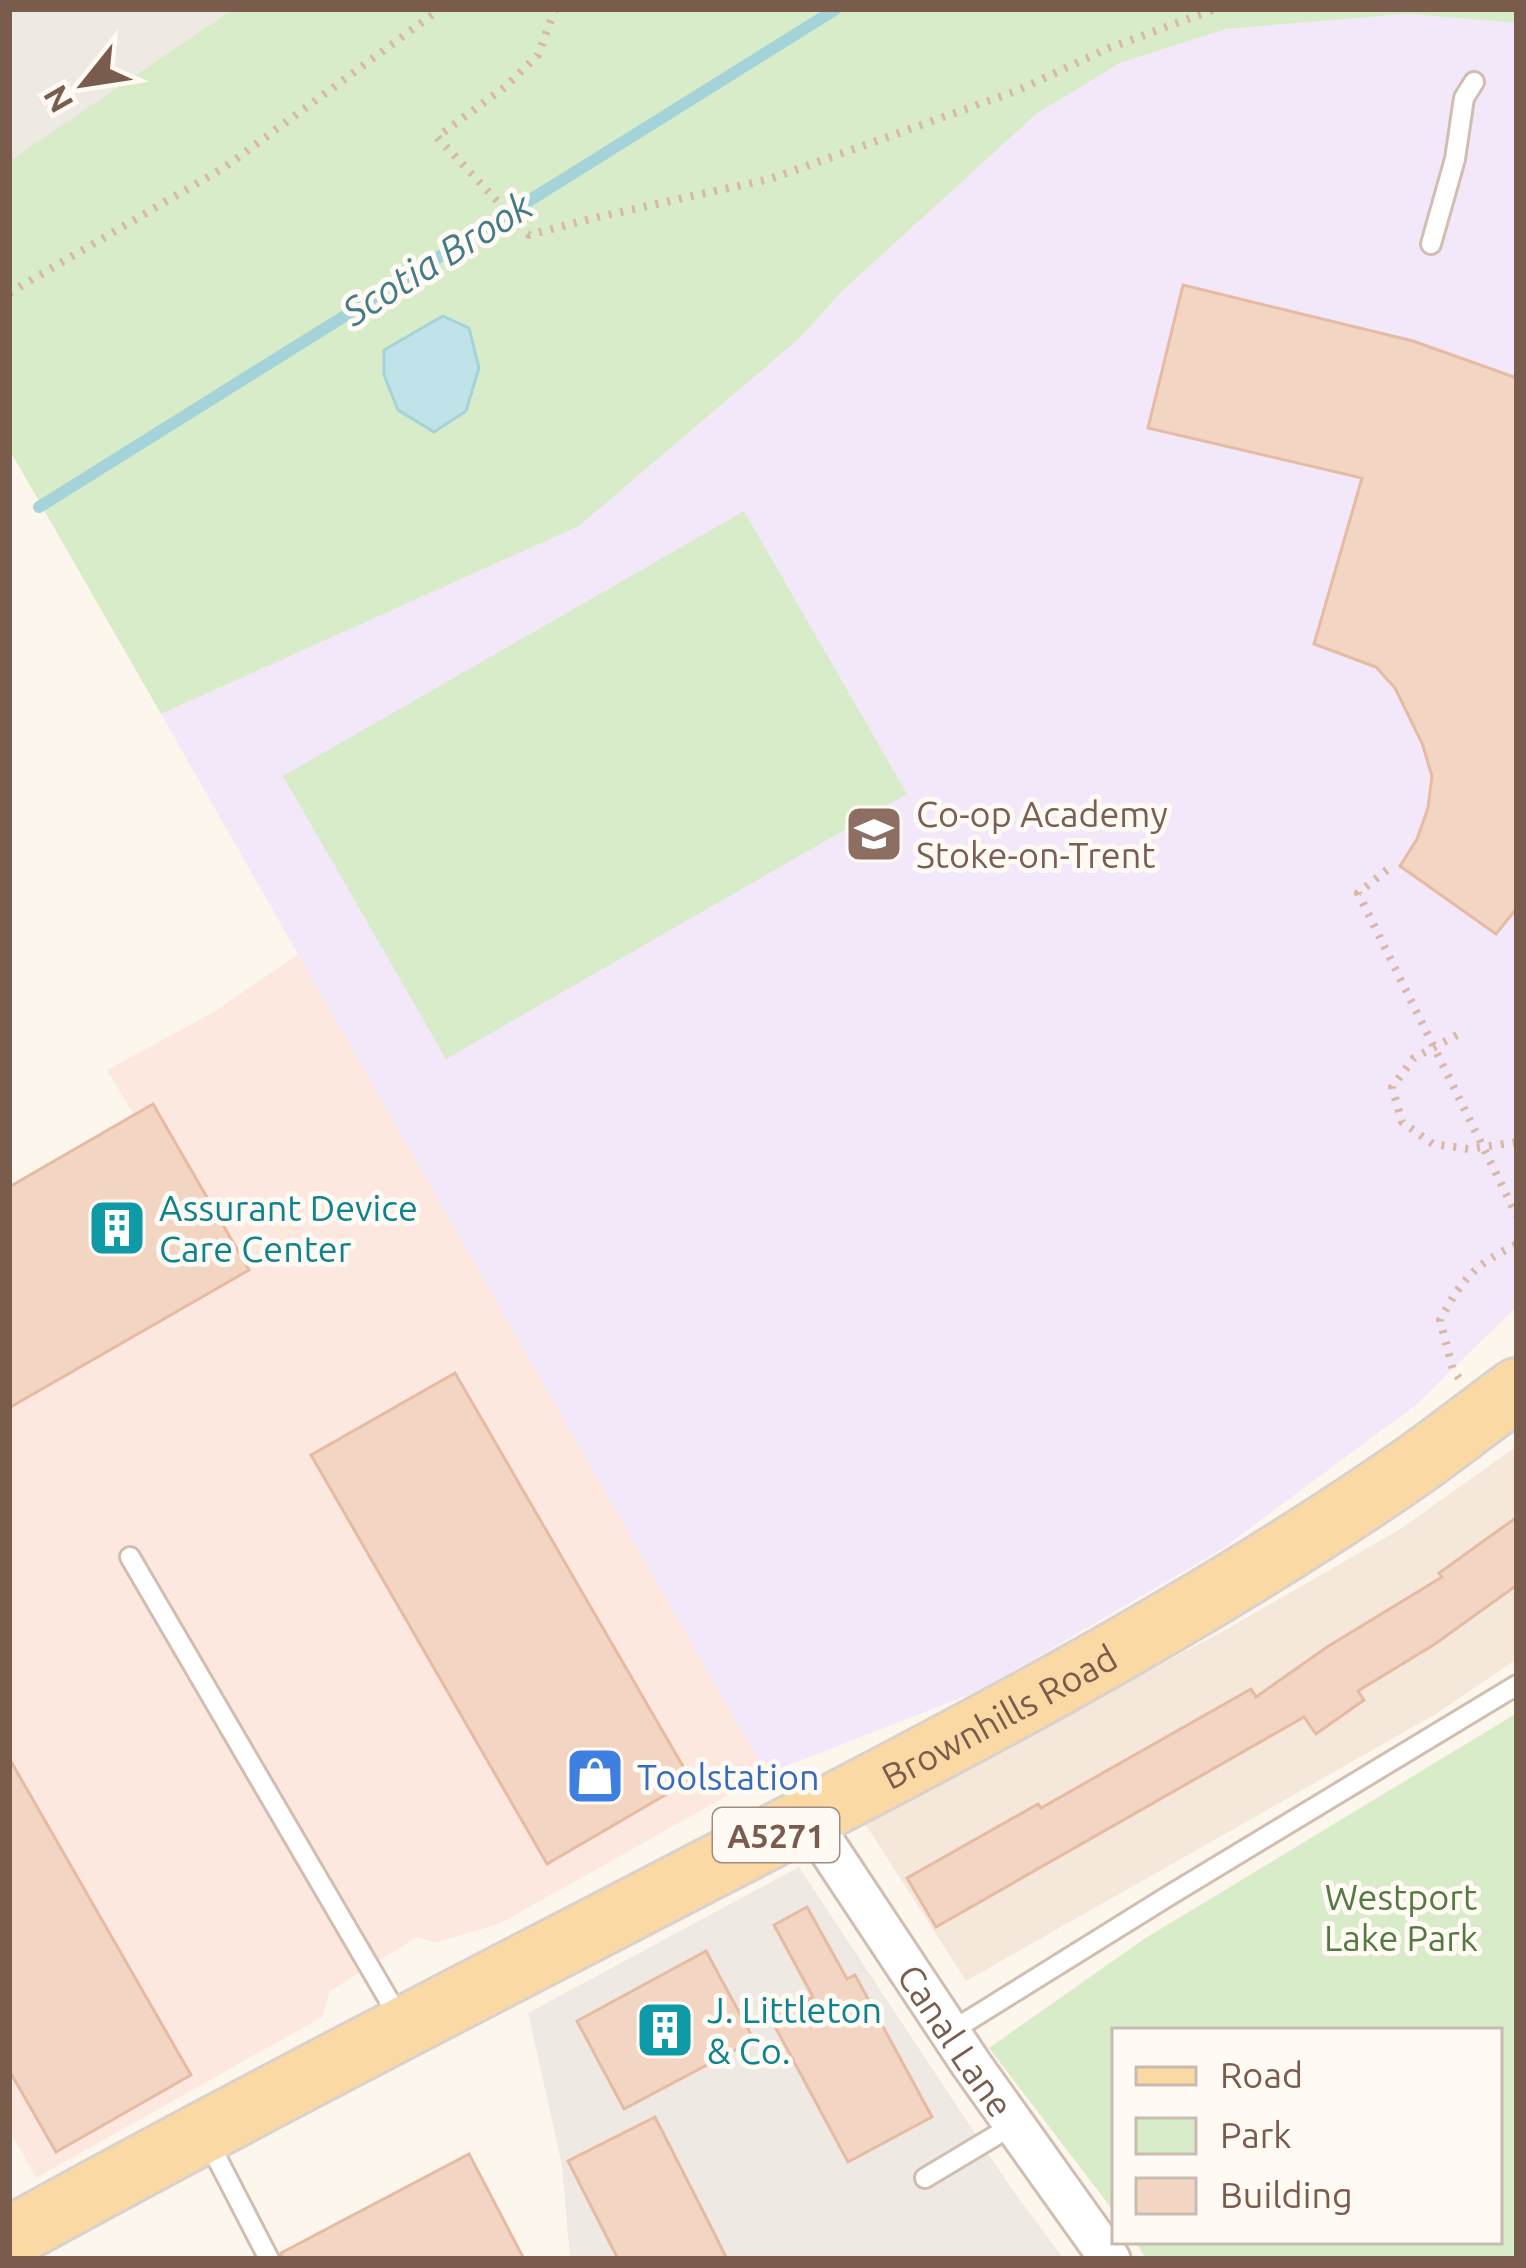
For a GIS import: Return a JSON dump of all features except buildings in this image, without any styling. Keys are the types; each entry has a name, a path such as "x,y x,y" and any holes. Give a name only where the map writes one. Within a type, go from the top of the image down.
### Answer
{"main road":[{"name":"Brownhills Road","path":"13,2227 406,2029 1103,1659 1294,1545 1500,1402"}],"street":[{"name":"Canal Lane","path":"808,1818 950,2032 1110,2259"}],"lane":[{"path":"1431,244 1456,159 1464,98 1474,82"},
{"path":"130,1557 406,2029"},
{"path":"950,2032 1517,1685"},
{"path":"925,2178 1015,2124"},
{"path":"203,2131 269,2259"}],"path":[{"path":"9,293 225,167 440,9"},
{"path":"555,9 538,55 505,87 437,136 530,235 770,179 1016,92 1109,48 1215,9"},
{"path":"1388,870 1358,893 1517,1216"},
{"path":"1457,1035 1414,1058 1392,1087 1402,1122 1433,1144 1469,1149 1517,1142"},
{"path":"1500,1402 1453,1370 1440,1321 1462,1281 1517,1244"}],"shaded area":[{"path":"9,9 233,9 9,161"},
{"name":"Co-op Academy Stoke-on-Trent","path":"1407,14 1517,23 1517,1306 1417,1404 1222,1549 981,1690 766,1774 161,714 579,526 802,336 840,293 1036,113 1120,63 1226,29"},
{"path":"299,954 766,1774 501,1923 435,1943 417,1937 330,1991 322,2017 36,2178 9,2130 9,1187 134,1115 107,1070 212,1013"},
{"path":"1517,1446 1517,1659 1436,1714 966,1981 864,1822 1227,1629 1402,1528"},
{"path":"799,1867 1011,2188 1064,2259 570,2259 562,2165 528,2013"}],"green space":[{"path":"233,9 1517,9 1517,23 1407,14 1226,29 1120,63 1036,114 840,293 802,336 579,526 161,714 9,449 9,161"},
{"path":"744,511 907,794 446,1059 283,776"},
{"name":"Westport Lake Park","path":"1517,1713 1517,2259 1146,2259 1137,2244 1502,2244 1502,2028 1112,2028 1112,2209 989,2048 1144,1939"}],"water":[{"path":"443,316 469,328 479,368 466,411 434,432 398,410 384,375 384,350"}],"waterway":[{"name":"Scotia Brook","path":"39,507 836,9"}],"place":[{"name":"Co-op Academy Stoke-on-Trent","path":"874,834"},
{"name":"Assurant Device Care Center","path":"117,1228"},
{"name":"Toolstation","path":"595,1776"},
{"name":"J. Littleton & Co.","path":"665,2030"}]}
